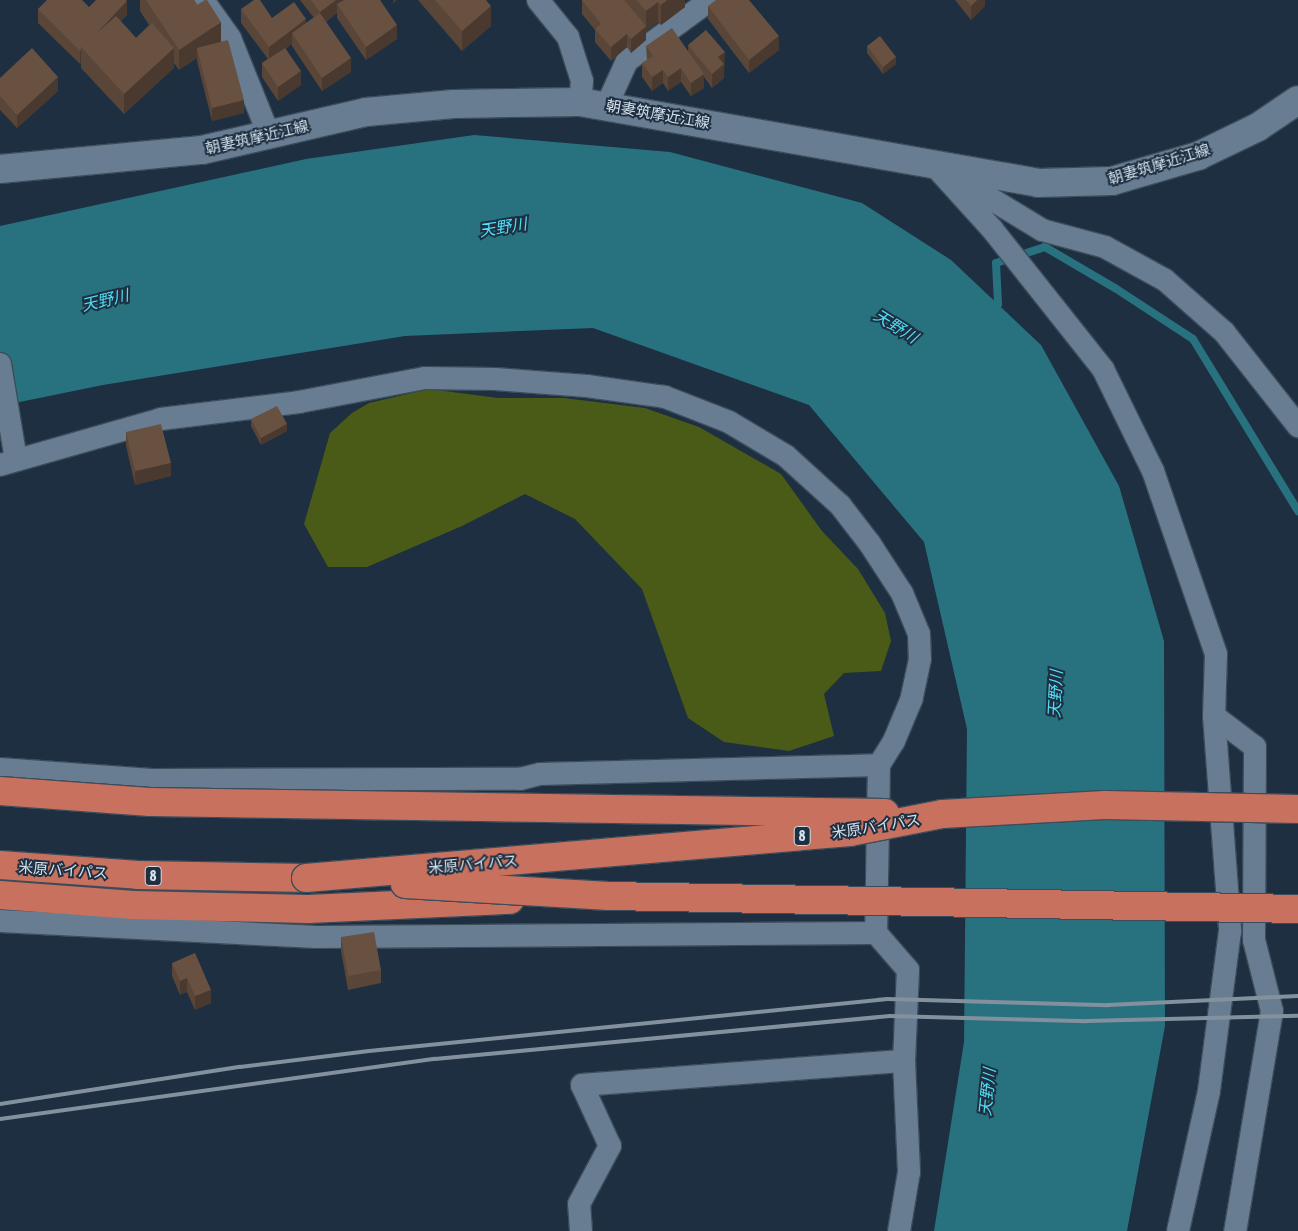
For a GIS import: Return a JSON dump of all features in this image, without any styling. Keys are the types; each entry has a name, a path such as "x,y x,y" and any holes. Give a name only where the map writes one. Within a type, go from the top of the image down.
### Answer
{"highway":[{"path":"0,791 150,802 942,814"},
{"name":"米原バイパス","path":"306,878 850,832 942,814 1105,805 1298,810"},
{"name":"米原バイパス","path":"0,865 138,875 306,878 609,896 1298,909"},
{"path":"0,895 134,906 308,909 609,896"}],"main road":[{"name":"朝妻筑摩近江線","path":"0,169 202,150 366,112 454,104 580,102 607,105 1038,183 1112,180 1198,156 1258,127 1298,100"}],"street":[{"path":"203,0 230,38 269,135"},
{"path":"538,0 568,37 582,81 580,102"},
{"path":"607,105 626,61 710,0"},
{"path":"934,165 1042,230 1105,247 1165,280 1224,332 1298,426"},
{"path":"934,165 992,229 1103,369 1153,471 1216,654 1214,716 1230,931 1209,1091 1178,1231"},
{"path":"0,364 11,433 8,462 161,419 299,402 425,378 559,383 666,396 729,422 786,456 840,505 902,593 919,634 920,659 912,698 894,740 879,765 876,933 908,970 904,1061 909,1172 899,1231"},
{"path":"1214,716 1255,747 1254,940 1272,1012 1235,1231"},
{"path":"0,770 152,780 520,779 540,774 879,765"},
{"path":"0,921 318,937 876,933"},
{"path":"580,1231 579,1204 610,1146 582,1085 904,1061"}],"green space":[{"path":"429,389 498,398 564,398 645,408 699,427 781,474 822,531 858,569 885,613 891,641 881,671 844,673 824,694 834,736 789,751 724,742 688,718 642,589 575,519 525,494 462,526 367,567 328,567 304,524 330,433 352,413 369,403"}],"water":[{"name":"天野川","path":"474,135 670,152 862,203 951,260 1041,345 1119,486 1164,641 1165,1026 1127,1231 934,1231 964,1042 967,729 924,542 809,405 593,328 405,336 103,385 0,406 0,226 306,159"}],"building":[{"path":"47,0 82,0 89,7 96,0 127,1 81,47 80,51 38,9"},
{"path":"146,0 194,0 197,5 207,0 221,22 179,50"},
{"path":"254,0 260,0 272,18 294,2 306,19 269,47 241,9"},
{"path":"311,0 336,0 320,12"},
{"path":"344,0 380,0 397,25 366,47 337,4"},
{"path":"435,0 486,0 491,6 462,31"},
{"path":"582,0 624,0 646,26 631,39 627,34 611,47 595,29 601,24"},
{"path":"637,0 667,0 661,5 658,2 646,11"},
{"path":"716,0 749,0 779,36 749,60 708,6"},
{"path":"966,0 977,0 971,6"},
{"path":"320,13 351,58 322,78 292,33"},
{"path":"116,16 136,38 152,23 174,48 124,94 81,47"},
{"path":"672,28 704,74 691,83 681,68 668,77 663,70 652,77 642,63 653,56 646,46"},
{"path":"706,30 725,52 718,57 724,64 712,74 688,45"},
{"path":"880,36 896,57 883,67 867,46"},
{"path":"228,40 244,100 212,108 197,48"},
{"path":"32,48 58,77 17,115 0,96 0,78"},
{"path":"285,48 301,71 278,87 262,63"},
{"path":"277,406 287,424 261,438 251,419"},
{"path":"161,424 171,463 135,471 126,432"},
{"path":"374,932 381,970 348,976 341,937"},
{"path":"195,953 211,990 195,996 187,978 180,981 172,963"}],"waterway":[{"path":"991,311 998,304 996,263 1045,247 1115,288 1193,339 1298,511"}],"railway":[{"path":"0,1104 240,1067 369,1051 887,999 1108,1005 1298,996"},
{"path":"0,1119 435,1059 890,1016 1087,1021 1298,1016"}]}
